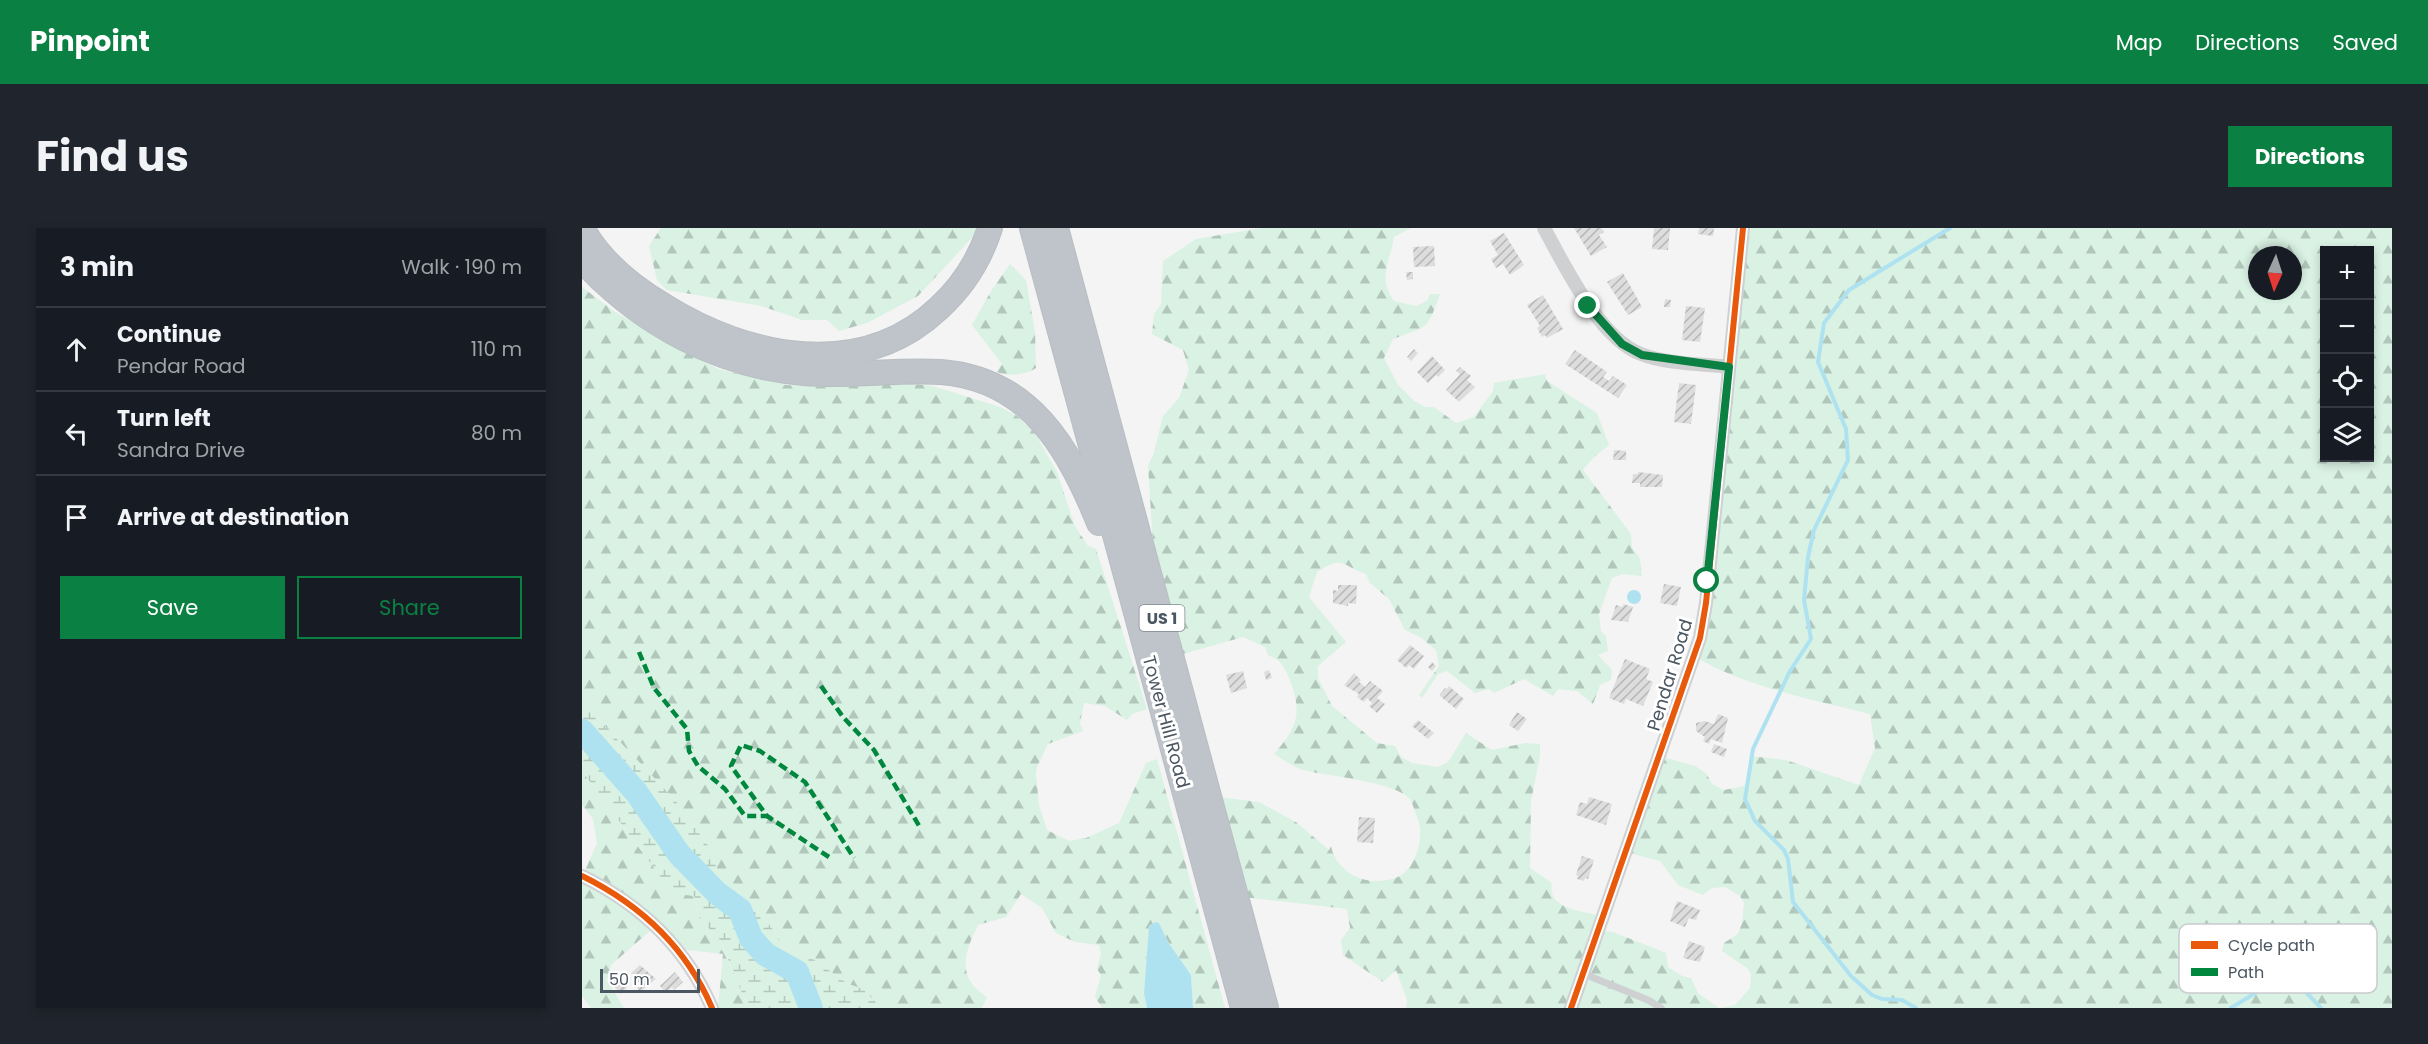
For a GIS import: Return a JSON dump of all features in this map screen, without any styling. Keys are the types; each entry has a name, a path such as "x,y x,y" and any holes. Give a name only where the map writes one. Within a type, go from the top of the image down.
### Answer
{"highway":[{"path":"582,228 606,260 622,275 652,299 693,323 734,340 770,350 808,356 828,356 879,346 910,331 922,322 945,303 963,282 983,248 990,228"},
{"name":"Tower Hill Road","path":"1032,228 1243,1008"},
{"name":"Tower Hill Road","path":"1056,228 1266,1008"},
{"path":"582,260 609,288 641,313 693,343 728,357 766,368 806,373 956,374 988,383 1016,399 1050,429 1075,470 1094,511 1145,646"}],"street":[{"path":"1544,228 1588,306 1622,344 1642,355 1729,367"},
{"name":"Pendar Road","path":"1571,1008 1701,638 1743,228"},
{"path":"582,876 605,888 651,920 682,955 712,1008"}],"lane":[{"path":"582,868 605,888"},
{"path":"1584,974 1648,1000 1660,1008"}],"green space":[{"path":"661,228 981,228 918,296 867,323 839,331 827,320 802,320 761,306 667,290 657,280 649,246"},
{"path":"1262,228 1411,228 1394,237 1385,277 1389,292 1394,301 1416,306 1427,301 1430,294 1440,294 1429,321 1414,332 1393,339 1384,358 1398,385 1414,401 1425,407 1434,407 1456,423 1474,417 1493,391 1494,383 1545,374 1547,381 1597,413 1609,445 1583,470 1631,534 1632,547 1640,559 1642,576 1622,574 1612,578 1599,614 1601,632 1606,636 1608,651 1598,655 1612,670 1611,680 1600,685 1593,704 1577,691 1558,689 1553,696 1524,679 1494,693 1489,689 1475,693 1447,671 1438,674 1422,698 1419,695 1439,666 1436,650 1420,637 1405,630 1389,599 1370,583 1366,574 1342,563 1332,564 1317,572 1309,597 1346,642 1318,666 1318,678 1332,706 1377,743 1395,746 1401,757 1412,763 1438,767 1448,762 1466,733 1492,750 1525,743 1540,744 1540,756 1531,801 1530,868 1552,883 1552,892 1560,904 1603,916 1602,931 1613,932 1666,953 1668,967 1682,976 1691,978 1698,993 1719,1008 1406,1008 1407,1000 1396,970 1383,982 1343,955 1341,940 1350,928 1347,909 1243,897 1218,797 1259,802 1296,822 1329,850 1331,846 1333,854 1348,872 1370,881 1394,879 1406,872 1417,853 1420,842 1419,824 1412,803 1401,792 1361,780 1303,770 1274,754 1293,727 1297,711 1294,691 1286,671 1277,659 1268,655 1265,647 1243,637 1176,656 1154,561 1148,465 1154,453 1163,416 1179,398 1189,370 1183,350 1152,334 1154,314 1161,304 1163,261 1196,239"},
{"path":"1743,228 2392,228 2392,1008 1720,1008 1735,1005 1750,988 1751,974 1747,968 1722,951 1724,943 1738,934 1742,923 1744,903 1740,896 1725,887 1712,888 1703,895 1678,885 1660,861 1629,853 1663,757 1695,766 1706,773 1712,784 1724,790 1744,786 1751,771 1749,756 1786,760 1859,785 1875,748 1870,714 1803,698 1737,677 1695,657"},
{"path":"1010,264 1026,280 1035,332 1036,368 1026,373 996,372 1002,364 972,325 991,291"},
{"path":"582,287 615,312 718,369 786,385 824,387 893,382 933,386 1000,407 1017,416 1035,433 1057,472 1075,526 1088,546 1096,549 1147,709 1132,714 1127,720 1105,706 1084,703 1080,723 1083,731 1048,744 1037,767 1036,775 1039,805 1047,830 1069,841 1086,838 1119,823 1146,763 1157,759 1225,1008 1193,1008 1191,975 1168,942 1159,923 1156,922 1149,926 1144,993 1147,1008 1102,1008 1095,997 1101,975 1097,969 1101,953 1099,945 1075,942 1056,933 1042,908 1021,894 1006,917 978,925 969,945 967,973 977,990 987,997 982,1008 881,1008 863,989 848,984 806,954 784,948 771,926 715,875 718,863 675,800 582,702"},
{"path":"582,702 675,800 714,854 718,863 715,875 771,926 784,948 806,954 848,984 863,989 881,1008 748,1008 720,940 700,919 694,896 676,894 663,880 582,771"},
{"path":"582,771 663,880 694,896 700,919 720,940 748,1008 718,1008 723,954 679,949 658,924 611,965 607,980 624,1008 591,1008 582,996 582,872 585,871 597,843 593,819 582,805"}],"water":[{"path":"1631,590 1637,590 1641,597 1637,604 1631,604 1627,600 1627,594"},
{"path":"1156,922 1159,923 1168,942 1191,975 1193,1008 1147,1008 1144,993 1149,926"}],"building":[{"path":"1574,228 1601,228 1604,232 1599,235 1607,247 1591,256"},
{"path":"1654,228 1670,228 1668,250 1652,249"},
{"path":"1699,228 1714,228 1713,236 1698,234"},
{"path":"1504,233 1524,265 1510,275 1503,264 1496,268 1491,259 1498,255 1490,241"},
{"path":"1434,246 1435,266 1414,267 1413,247"},
{"path":"1406,272 1413,272 1413,279 1407,280"},
{"path":"1623,273 1642,307 1628,315 1607,282"},
{"path":"1543,295 1563,329 1547,338 1545,335 1542,337 1537,328 1540,326 1527,305"},
{"path":"1665,299 1671,300 1670,307 1664,307"},
{"path":"1686,306 1705,308 1700,342 1682,340"},
{"path":"1414,349 1418,353 1411,361 1407,357"},
{"path":"1575,350 1607,372 1603,377 1609,381 1613,376 1627,385 1618,398 1565,364"},
{"path":"1432,356 1445,370 1428,383 1417,372"},
{"path":"1460,367 1471,376 1467,380 1475,387 1459,402 1446,390 1460,374 1456,371"},
{"path":"1679,383 1696,385 1691,424 1674,422"},
{"path":"1614,450 1626,451 1626,460 1613,460"},
{"path":"1638,472 1663,475 1662,487 1640,487 1640,483 1632,483 1633,474 1638,474"},
{"path":"1664,584 1681,587 1677,606 1660,603"},
{"path":"1338,585 1357,585 1356,604 1348,603 1348,606 1333,603 1333,590 1338,591"},
{"path":"1623,604 1633,607 1628,622 1611,620 1616,605 1623,607"},
{"path":"1410,645 1424,656 1414,669 1409,665 1406,668 1397,660"},
{"path":"1625,659 1650,669 1646,679 1653,682 1643,706 1626,699 1624,704 1609,698"},
{"path":"1432,662 1436,666 1432,671 1428,667"},
{"path":"1269,670 1272,678 1266,680 1264,672"},
{"path":"1243,671 1247,688 1231,693 1226,675"},
{"path":"1354,673 1365,687 1370,681 1383,691 1377,698 1385,704 1377,713 1369,706 1372,703 1367,698 1364,702 1357,697 1359,694 1344,685"},
{"path":"1449,686 1464,699 1456,709 1440,696"},
{"path":"1517,712 1527,719 1518,731 1509,725"},
{"path":"1718,714 1728,718 1722,743 1711,739 1709,744 1703,741 1705,737 1696,731 1696,723 1705,721 1714,724"},
{"path":"1418,720 1434,733 1428,739 1412,726"},
{"path":"1714,744 1727,749 1724,757 1711,752"},
{"path":"1589,797 1612,804 1606,825 1576,815 1580,802 1587,804"},
{"path":"1359,817 1375,818 1373,843 1357,842"},
{"path":"1582,856 1594,860 1588,879 1585,878 1584,881 1577,879 1576,875"},
{"path":"1677,901 1700,910 1696,920 1689,918 1685,927 1670,921"},
{"path":"1689,941 1705,947 1700,962 1683,958"},
{"path":"640,965 656,979 640,992 637,988 641,985 631,973"},
{"path":"675,972 683,982 674,990 672,987 666,993 660,986"},
{"path":"618,978 627,988 620,994 612,983"}],"waterway":[{"path":"1916,1008 1902,1000 1882,999 1872,995 1851,976 1793,902 1788,859 1784,850 1755,821 1745,799 1753,749 1790,671 1811,639 1804,600 1808,557 1814,530 1848,460 1846,429 1818,362 1824,323 1849,290 1950,228"},
{"path":"582,731 636,792 679,854 717,893 740,910 751,938 765,954 797,972 811,1008"},
{"path":"2231,1008 2255,993"},
{"path":"2307,993 2321,1008"}],"marked path":[{"path":"639,652 654,688 687,729 689,751 698,766 725,789 745,816 767,816"},
{"path":"821,686 843,717 874,750 921,829"},
{"path":"829,857 767,816 731,766 741,745 760,751 805,782 854,858"}],"cycle path":[{"path":"1571,1008 1700,638 1706,603 1743,228"},
{"path":"582,876 624,900 659,930 689,966 712,1008"}],"route":[{"path":"1588,306 1622,344 1642,355 1729,367 1707,581"}]}
